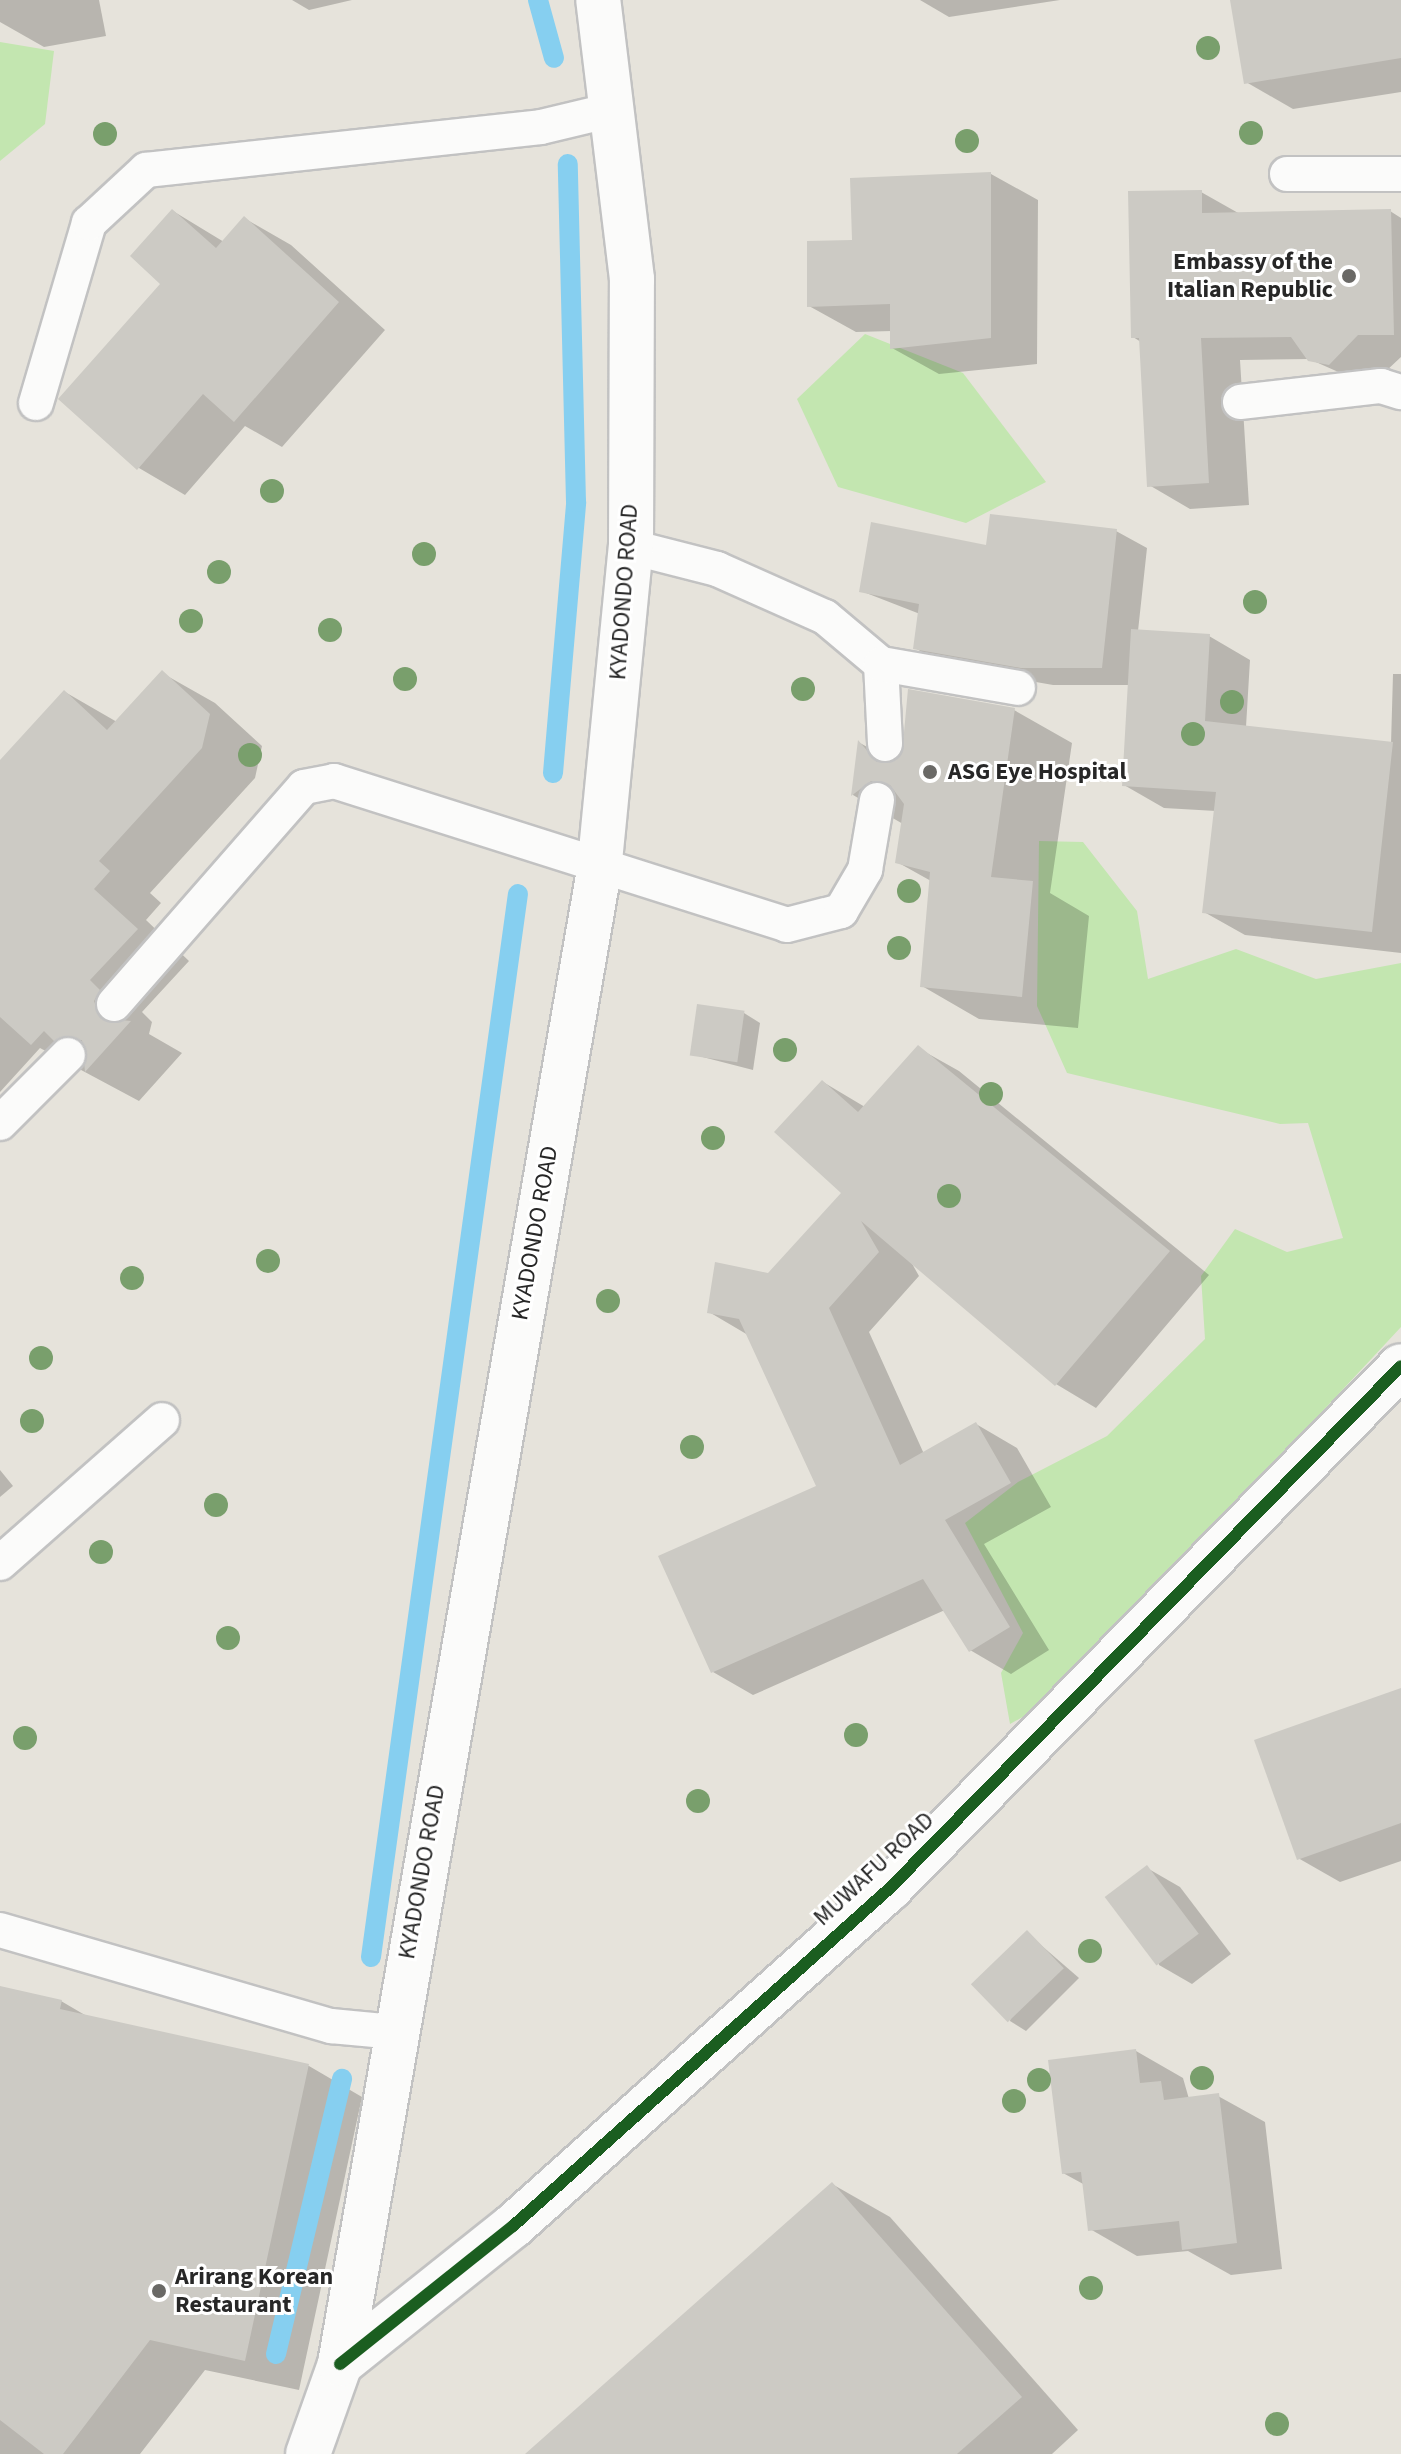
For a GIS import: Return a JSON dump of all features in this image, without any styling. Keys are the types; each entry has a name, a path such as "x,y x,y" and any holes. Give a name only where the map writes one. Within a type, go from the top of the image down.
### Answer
{"main road":[{"name":"KYADONDO ROAD","path":"308,2454 340,2364 394,2032 599,871 631,547 632,279 598,0"},
{"name":"MUWAFU ROAD","path":"340,2364 513,2226 890,1888 1401,1366"}],"lane":[{"path":"36,403 89,223 146,170 541,127 612,110"},
{"path":"1287,174 1401,174"},
{"path":"1240,402 1381,386 1401,392"},
{"path":"631,547 717,569 825,617 881,664 1018,688"},
{"path":"881,664 885,744"},
{"path":"114,1004 304,787 334,781 599,871 787,925 841,911 865,870 877,800"},
{"path":"0,1123 68,1055"},
{"path":"0,1563 162,1420"},
{"path":"0,1930 331,2026 394,2032"}],"green space":[{"path":"0,42 54,51 45,124 0,161"},
{"path":"865,334 963,373 1046,482 966,523 838,487 797,399"},
{"path":"1039,841 1083,842 1137,911 1148,979 1236,949 1316,979 1401,963 1401,1327 1053,1700 1010,1724 1001,1673 1023,1633 965,1523 1018,1482 1107,1436 1205,1339 1201,1276 1235,1229 1287,1252 1343,1238 1308,1123 1280,1124 1067,1073 1037,1006"}],"building":[{"path":"1230,0 1401,0 1401,58 1244,84"},
{"path":"991,172 991,338 890,349 890,304 807,307 807,241 852,240 850,178"},
{"path":"1202,190 1202,213 1391,209 1394,335 1358,335 1329,365 1308,361 1291,337 1201,338 1209,483 1147,487 1139,338 1131,338 1128,191"},
{"path":"172,209 216,248 244,216 339,302 234,422 203,394 137,470 58,399 160,284 130,256"},
{"path":"990,514 1117,529 1102,668 1021,668 913,649 919,604 859,592 871,522 986,545"},
{"path":"1131,629 1210,634 1205,721 1393,742 1372,932 1202,913 1216,792 1122,786"},
{"path":"162,670 210,714 202,748 99,861 110,871 94,889 138,929 90,980 100,990 94,1001 100,1018 131,1021 85,1072 82,1040 54,1041 44,1031 31,1045 0,1017 0,760 64,690 107,730"},
{"name":"ASG Eye Hospital","path":"908,689 1015,708 991,877 1033,881 1022,997 920,987 930,872 895,863 904,804 890,785 871,781 851,796 858,740 877,762 902,754"},
{"path":"697,1004 745,1011 737,1062 690,1055"},
{"path":"918,1045 1170,1251 1055,1386 861,1221 879,1252 829,1308 900,1465 976,1422 1011,1483 945,1520 1010,1627 969,1652 923,1579 711,1673 658,1556 816,1486 739,1319 707,1313 715,1262 768,1273 841,1193 774,1132 822,1080 858,1112"},
{"path":"1401,1688 1401,1823 1297,1860 1254,1740"},
{"path":"1147,1865 1199,1934 1156,1966 1105,1897"},
{"path":"1027,1930 1064,1968 1008,2022 971,1984"},
{"path":"0,1986 62,2000 60,2009 309,2064 245,2361 150,2340 63,2454 44,2454 0,2420"},
{"path":"1136,2049 1140,2083 1161,2081 1164,2100 1219,2093 1237,2243 1182,2250 1179,2221 1088,2231 1081,2172 1062,2174 1048,2060"},
{"path":"832,2182 1022,2397 957,2454 525,2454"}],"waterway":[{"path":"538,0 554,58"},
{"path":"553,773 576,502 568,164"},
{"path":"371,1957 518,894"},
{"path":"276,2354 342,2079"}],"cycle path":[{"path":"340,2364 513,2226 890,1888 1401,1366"}],"place":[{"name":"Embassy of the Italian Republic","path":"1349,276"},
{"name":"ASG Eye Hospital","path":"930,772"},
{"name":"Arirang Korean Restaurant","path":"159,2291"}]}
